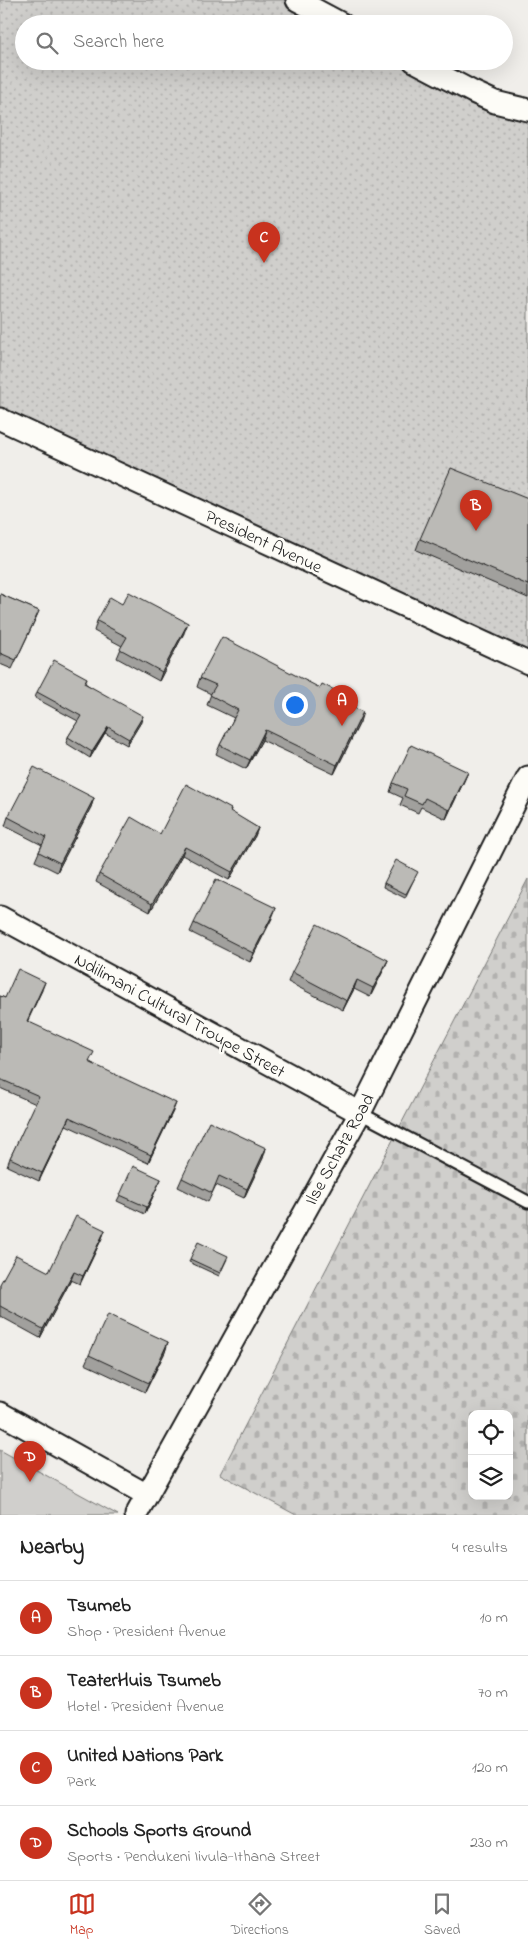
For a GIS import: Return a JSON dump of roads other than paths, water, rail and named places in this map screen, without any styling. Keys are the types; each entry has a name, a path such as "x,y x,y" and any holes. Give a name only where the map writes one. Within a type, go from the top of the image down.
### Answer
{"street":[{"path":"297,0 325,15"},
{"path":"431,70 495,102 528,110"},
{"name":"President Avenue","path":"0,419 528,663"},
{"name":"Ilse Schatz Road","path":"136,1515 360,1113 528,777"},
{"name":"Ndilimani Cultural Troupe Street","path":"0,917 360,1113"},
{"path":"0,1413 147,1495"}],"lane":[{"path":"360,1113 528,1202"}],"place":[{"name":"United Nations Park","path":"264,263"},
{"name":"TeaterHuis Tsumeb","path":"476,531"},
{"name":"Tsumeb","path":"342,726"},
{"name":"Schools Sports Ground","path":"30,1482"}]}
